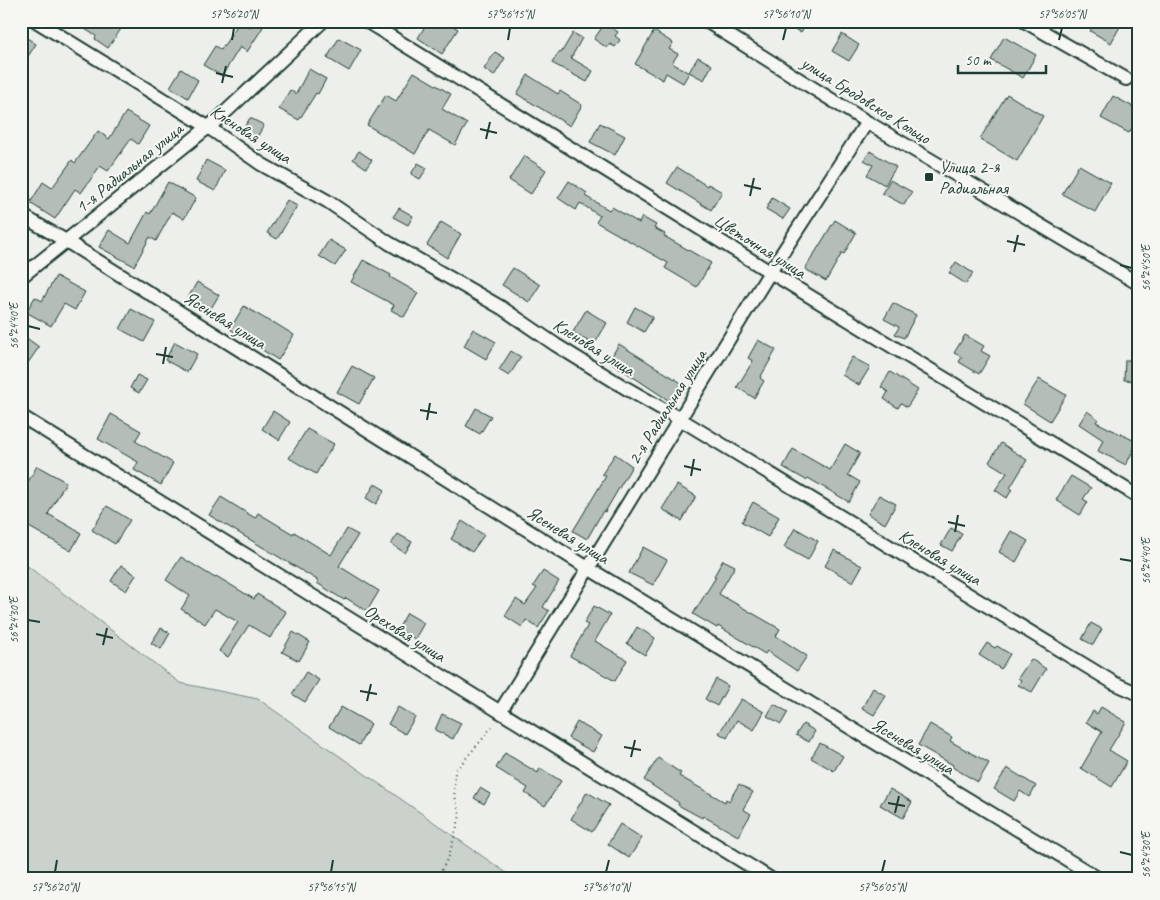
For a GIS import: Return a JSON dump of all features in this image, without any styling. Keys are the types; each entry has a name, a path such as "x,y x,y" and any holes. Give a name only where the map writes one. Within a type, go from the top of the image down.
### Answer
{"street":[{"name":"Кленовая улица","path":"36,21 208,127 261,164 327,201 389,243 502,308 556,345 624,387 680,419 1114,683 1139,694"},
{"name":"1-я Радиальная улица","path":"21,277 208,127 323,21"},
{"name":"Цветочная улица","path":"366,21 770,272 1139,497"},
{"name":"улица Бродовское Кольцо","path":"706,21 867,122 1139,284"},
{"path":"1024,21 1126,79"},
{"name":"2-я Радиальная улица","path":"500,712 770,272 867,122"},
{"name":"Ясеневая улица","path":"21,215 66,241 588,568 1099,879"},
{"name":"Ореховая улица","path":"21,416 771,879"}],"path":[{"path":"437,879 448,856 460,816 454,792 454,772 485,736 500,712"}],"shaded area":[{"path":"21,561 180,683 258,699 515,879 21,879"}],"building":[{"path":"72,21 111,21 121,29 108,48 95,39 96,36"},
{"path":"240,21 250,27 255,21 263,27 247,52 240,47 222,76 203,65 215,46 221,50"},
{"path":"428,21 445,21 458,29 442,54 418,38"},
{"path":"781,21 808,21 801,33"},
{"path":"1096,21 1123,21 1111,43 1090,31"},
{"path":"605,23 618,32 615,36 620,40 615,47 610,44 607,48 594,39"},
{"path":"654,31 673,43 669,49 678,54 672,63 689,73 683,83 666,73 663,80 635,64"},
{"path":"573,33 582,38 571,58 593,71 587,82 552,63 559,52 561,53"},
{"path":"21,34 36,44 21,67"},
{"path":"842,34 859,45 849,61 832,51"},
{"path":"1004,37 1036,55 1023,78 991,60"},
{"path":"339,38 361,50 349,71 327,58"},
{"path":"495,52 505,58 494,76 484,69"},
{"path":"698,57 712,65 704,80 689,72"},
{"path":"181,69 198,80 188,98 170,87"},
{"path":"309,69 326,79 318,94 316,93 299,120 279,109 290,90 296,94"},
{"path":"414,72 451,94 442,109 467,124 455,145 429,130 415,154 367,125 386,95 396,101"},
{"path":"528,75 558,94 560,91 582,105 570,126 517,94"},
{"path":"1007,94 1043,116 1017,161 980,139"},
{"path":"1113,96 1139,110 1139,116 1129,133 1101,118"},
{"path":"126,112 149,126 138,144 131,139 108,171 100,166 81,193 75,189 55,219 30,203 43,182 52,188 72,160 75,163 98,131 109,139"},
{"path":"250,118 264,125 256,139 242,131"},
{"path":"600,123 625,136 615,155 590,142"},
{"path":"359,151 372,160 366,168 353,159"},
{"path":"870,151 896,167 885,185 867,175 873,165 864,160"},
{"path":"524,156 546,170 531,194 509,180"},
{"path":"206,160 225,170 215,191 196,181"},
{"path":"418,163 427,168 420,179 411,174"},
{"path":"1079,165 1111,183 1095,212 1062,194"},
{"path":"677,167 707,186 708,184 722,192 711,210 667,183"},
{"path":"890,180 912,192 904,205 882,193"},
{"path":"569,181 587,193 585,196 609,210 612,207 639,223 642,217 656,225 654,228 665,234 664,236 711,263 697,287 665,268 668,263 596,222 600,216 580,203 576,210 558,198"},
{"path":"168,182 196,198 184,219 172,212 156,241 150,237 134,266 99,247 109,230 130,243 147,212 150,214"},
{"path":"772,198 790,209 783,219 766,209"},
{"path":"287,200 297,206 277,239 267,233"},
{"path":"399,208 413,216 408,225 393,217"},
{"path":"835,220 856,233 826,281 805,269"},
{"path":"441,222 461,234 447,258 427,245"},
{"path":"329,240 346,250 335,266 319,256"},
{"path":"363,260 391,275 390,277 418,293 404,317 391,310 394,305 351,282"},
{"path":"956,262 973,273 966,284 949,273"},
{"path":"513,268 540,285 529,302 502,285"},
{"path":"56,276 85,292 75,310 64,304 51,326 26,312 35,297 42,301"},
{"path":"197,282 219,295 210,310 188,298"},
{"path":"893,303 916,315 904,338 895,334 899,327 884,319"},
{"path":"244,306 294,335 278,360 230,329"},
{"path":"635,307 653,317 644,332 627,322"},
{"path":"131,309 155,322 144,342 120,329"},
{"path":"586,310 607,323 594,345 573,332"},
{"path":"473,329 496,342 486,359 464,346"},
{"path":"21,334 39,347 21,373"},
{"path":"965,335 984,346 981,351 990,356 979,374 959,362 962,357 954,353"},
{"path":"758,340 776,350 760,378 764,381 754,398 737,387 753,361 748,358"},
{"path":"175,342 197,354 187,372 165,360"},
{"path":"619,344 683,384 671,402 609,361"},
{"path":"511,351 521,357 509,376 499,370"},
{"path":"852,357 870,367 859,385 842,375"},
{"path":"1125,360 1139,360 1139,381 1124,380"},
{"path":"352,366 374,378 359,404 337,392"},
{"path":"890,372 918,390 907,407 901,403 898,408 884,399 888,392 881,387"},
{"path":"137,375 147,380 139,393 130,388"},
{"path":"1039,379 1066,395 1050,421 1023,404"},
{"path":"476,408 491,416 480,434 466,426"},
{"path":"273,411 290,422 279,440 262,429"},
{"path":"1087,411 1098,419 1096,422 1137,442 1126,465 1098,451 1103,440 1079,424"},
{"path":"111,414 141,431 135,441 173,463 161,485 134,470 138,462 98,439"},
{"path":"307,429 334,444 316,474 289,458"},
{"path":"1001,443 1027,460 1010,488 1012,489 1007,498 995,490 1007,473 989,462"},
{"path":"845,444 860,453 848,475 860,482 849,502 808,478 806,480 783,467 793,449 830,470"},
{"path":"615,454 632,466 587,539 573,531 606,476 602,474"},
{"path":"37,466 66,482 48,514 81,533 71,551 29,527 21,541 21,517 30,502 21,497 21,494"},
{"path":"1071,476 1091,488 1083,499 1088,502 1080,515 1056,500"},
{"path":"375,484 385,490 376,504 366,498"},
{"path":"677,485 696,496 682,521 662,509"},
{"path":"879,495 896,504 885,524 868,514"},
{"path":"221,497 255,518 258,513 331,555 347,529 358,535 339,566 379,591 367,611 346,598 344,600 317,583 319,581 209,515"},
{"path":"753,502 779,517 768,537 742,522"},
{"path":"107,506 130,520 115,544 92,530"},
{"path":"462,521 484,535 472,552 451,539"},
{"path":"795,528 818,541 808,560 784,547"},
{"path":"951,528 962,534 952,551 941,545"},
{"path":"1011,531 1028,541 1016,562 999,552"},
{"path":"398,534 412,542 405,553 391,544"},
{"path":"643,547 667,560 653,585 629,573"},
{"path":"834,550 862,566 853,582 825,566"},
{"path":"181,557 254,599 257,594 286,612 270,638 249,625 228,657 219,651 238,622 215,609 205,624 181,609 190,596 166,580"},
{"path":"723,560 735,566 719,594 780,629 776,636 807,656 797,671 767,651 765,654 718,626 717,628 693,614 716,577 714,576"},
{"path":"121,565 136,575 126,591 111,581"},
{"path":"543,571 559,581 543,607 549,611 538,628 526,620 522,627 505,616 516,599 525,605 537,588 533,586"},
{"path":"594,606 610,615 595,641 627,660 615,681 570,656 588,625 584,623"},
{"path":"407,613 424,623 415,639 398,629"},
{"path":"1091,623 1102,629 1093,645 1082,639"},
{"path":"637,627 655,638 645,655 627,644"},
{"path":"161,628 170,633 161,649 151,643"},
{"path":"293,632 310,642 299,661 282,652"},
{"path":"987,643 995,648 997,646 1010,654 1001,669 979,655"},
{"path":"1031,659 1046,669 1032,692 1018,685 1021,680 1018,678"},
{"path":"306,672 319,680 305,702 292,694"},
{"path":"716,679 728,686 717,706 705,699"},
{"path":"873,688 886,696 874,715 862,708"},
{"path":"741,699 764,712 754,730 737,720 727,738 719,733"},
{"path":"774,704 788,712 781,724 767,716"},
{"path":"341,707 371,724 359,745 329,727"},
{"path":"398,707 415,717 405,734 388,724"},
{"path":"1101,707 1126,722 1109,750 1127,761 1112,787 1081,768 1102,732 1086,722 1093,711 1097,714"},
{"path":"442,714 461,723 453,739 435,730"},
{"path":"577,722 602,736 593,752 568,738"},
{"path":"803,724 815,731 809,742 796,735"},
{"path":"930,724 952,737 950,741 989,763 978,782 918,745"},
{"path":"820,743 843,756 834,771 811,758"},
{"path":"505,753 538,773 540,768 561,781 545,806 525,793 528,788 496,768"},
{"path":"658,758 681,773 679,776 725,802 726,799 729,801 739,784 753,792 743,809 751,814 738,836 703,816 702,818 678,805 679,803 644,780"},
{"path":"1007,768 1036,786 1029,797 1020,791 1014,801 994,789"},
{"path":"480,788 490,794 484,804 474,798"},
{"path":"890,789 912,802 903,818 880,805"},
{"path":"587,792 609,805 592,832 571,819"},
{"path":"620,824 642,838 629,858 608,844"}],"place":[{"name":"Улица 2-я Радиальная","path":"929,177"}]}
